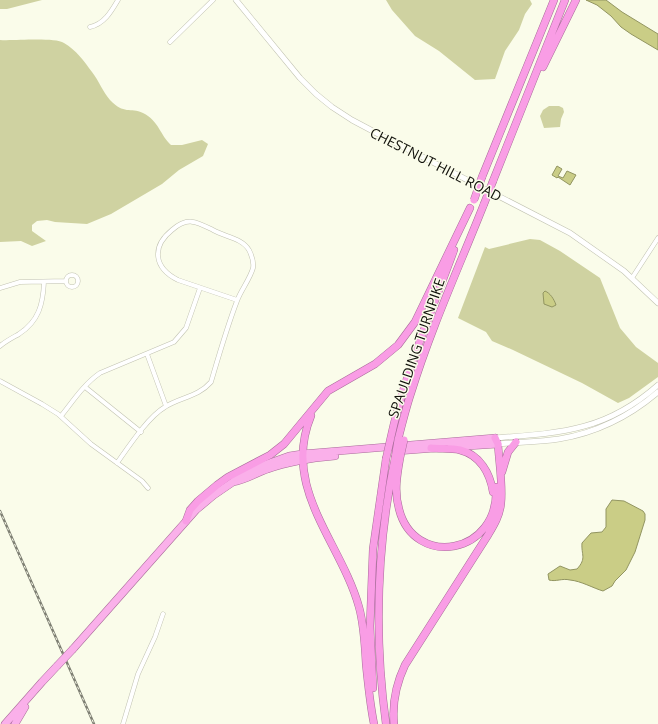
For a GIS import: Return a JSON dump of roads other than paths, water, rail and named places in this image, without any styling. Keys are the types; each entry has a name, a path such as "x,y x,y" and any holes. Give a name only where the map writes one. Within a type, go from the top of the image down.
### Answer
{"highway":[{"name":"SPAULDING TURNPIKE","path":"377,724 371,663 371,588 373,549 390,441 402,394 426,321 554,0"},
{"name":"SPAULDING TURNPIKE","path":"386,724 380,656 380,581 385,515 411,393 445,299 565,0"},
{"path":"522,106 576,0"},
{"path":"186,521 190,510 217,485 228,477 270,455 284,444 299,428 328,391 364,371 389,353 415,322 470,208"},
{"path":"316,405 304,435 303,469 310,496 354,590 359,606 364,630 367,671 374,724"},
{"path":"303,456 496,442"},
{"path":"5,724 196,510 241,475 289,456 332,456 496,442"},
{"path":"496,442 501,488"},
{"path":"398,458 396,483 398,509 404,522 413,534 420,539 430,544 445,547 463,544 475,538 486,526 493,513 496,505 496,442"},
{"path":"394,724 394,698 401,674 495,523 501,504 502,475 506,457 516,442"},
{"path":"432,448 459,450 471,455 479,461 491,480 494,500 493,513"},
{"path":"15,724 33,693"}],"street":[{"path":"90,27 99,24 104,20 118,0"},
{"path":"170,42 213,0"},
{"name":"CHESTNUT HILL ROAD","path":"236,0 300,78 332,107 352,120 384,137 570,233 597,251 632,278 658,303"},
{"path":"117,463 155,414 166,406 204,390 211,382 237,300 253,269 253,260 249,251 240,241 201,224 187,221 167,233 159,246 157,256 160,264 170,276 237,300"},
{"path":"632,278 658,238"},
{"path":"0,288 20,282 66,281"},
{"path":"0,346 24,330 36,316 42,304 44,282"},
{"path":"61,416 93,378 100,373 174,342 182,334 190,318 200,288"},
{"path":"147,354 166,406"},
{"path":"0,381 61,416 91,444 148,488"},
{"path":"496,442 571,431 588,426 606,419 630,406 658,385"},
{"path":"85,387 141,432"},
{"path":"496,442 557,439 592,430 624,415 658,392"},
{"path":"122,724 138,674 155,637 163,614"}],"railway":[{"path":"0,511 94,724"}]}
